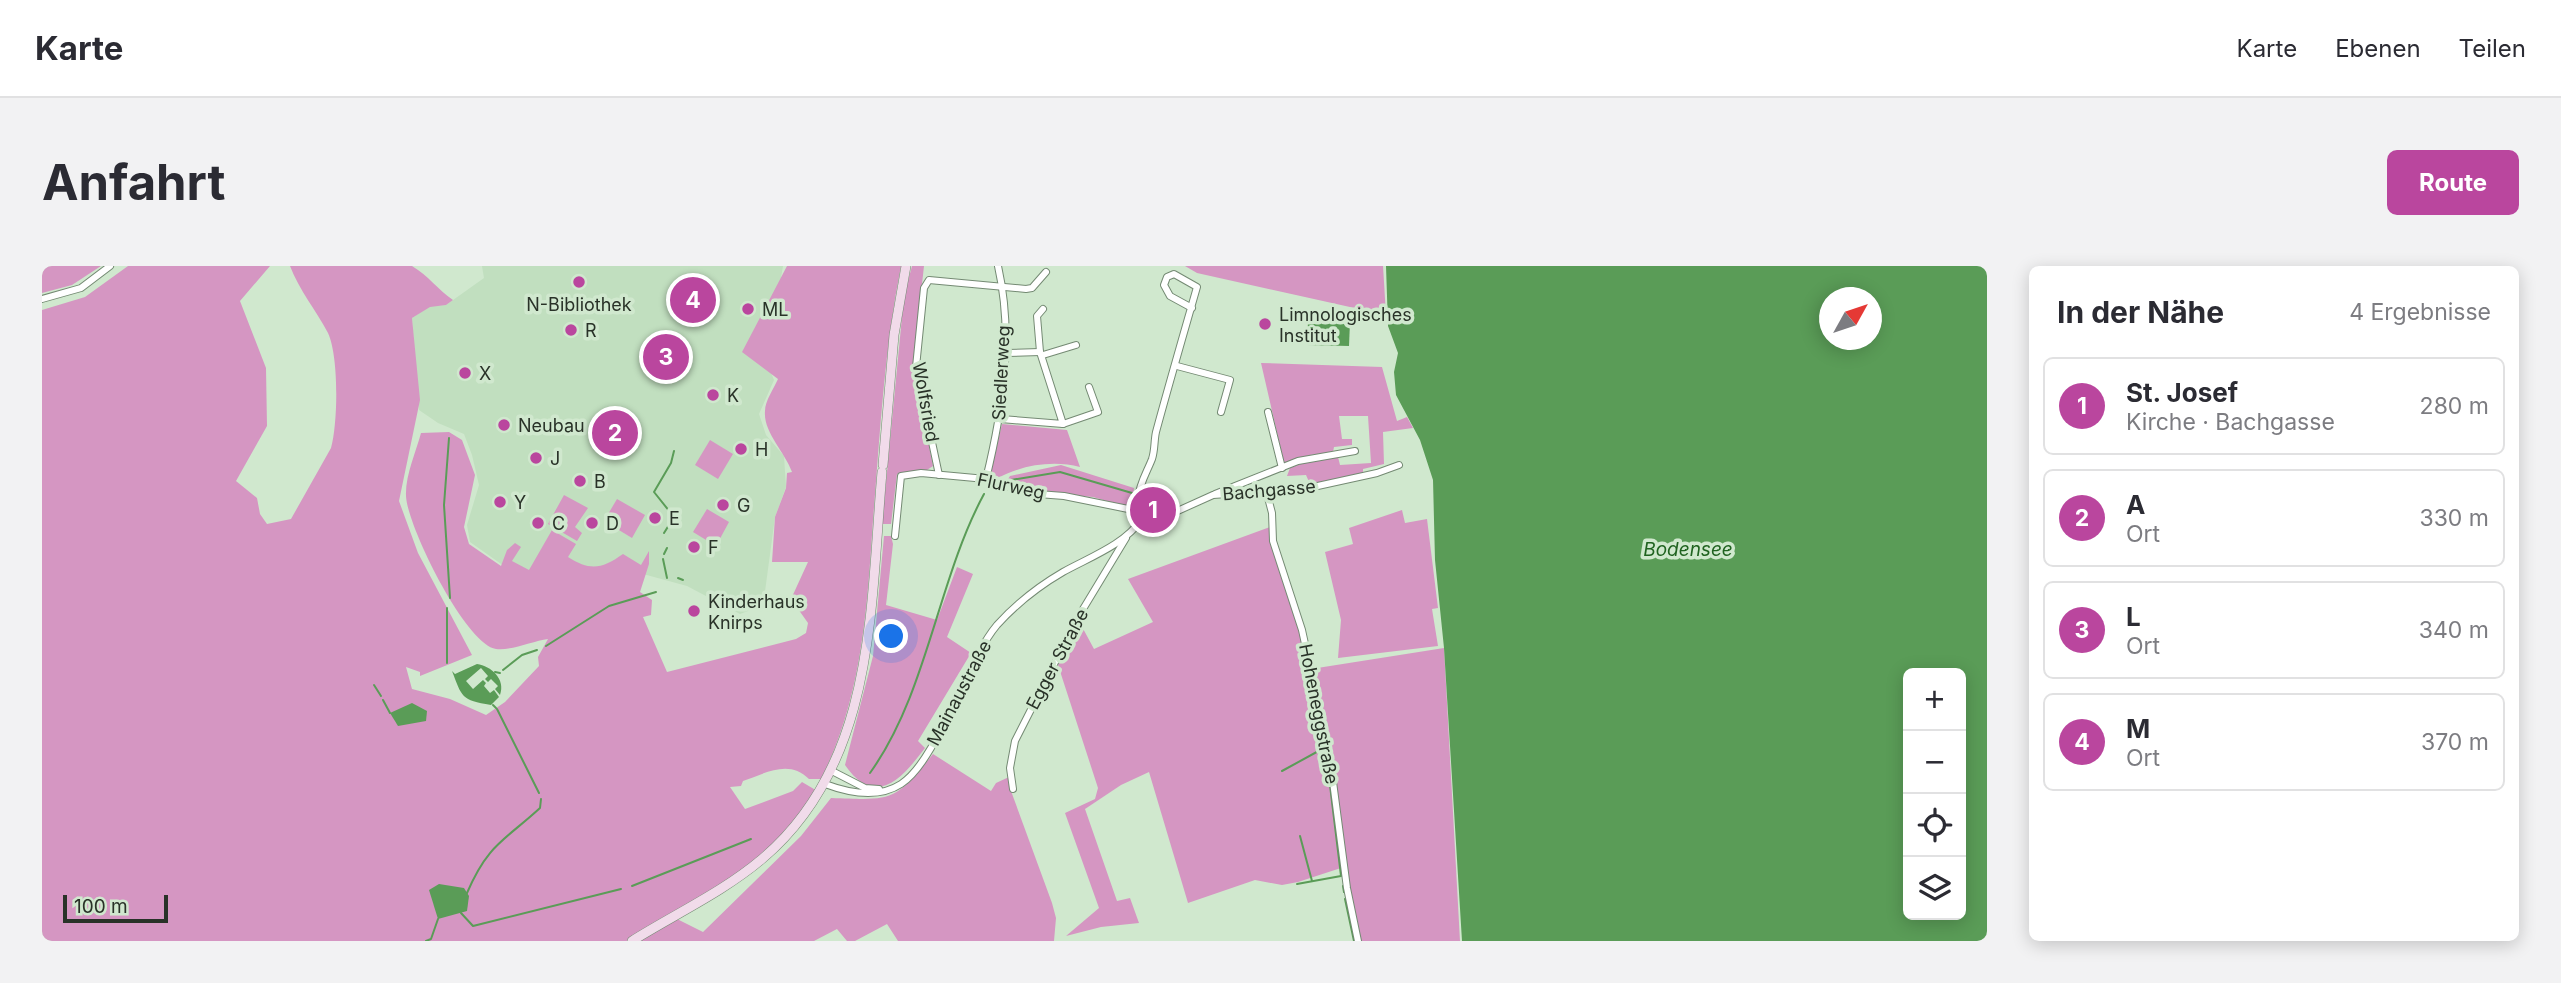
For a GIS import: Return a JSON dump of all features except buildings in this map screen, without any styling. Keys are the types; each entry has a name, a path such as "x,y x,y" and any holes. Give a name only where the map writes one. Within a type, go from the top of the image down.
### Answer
{"main road":[{"path":"632,941 760,860 799,822 832,771 850,725 863,674 894,335 906,266"}],"street":[{"path":"42,299 81,288 110,266"},
{"name":"Siedlerweg","path":"986,479 1001,419 1006,353 1003,286 998,266"},
{"path":"1003,286 1032,288 1046,272"},
{"path":"1142,519 1138,511 1140,486 1153,457 1155,435 1177,366 1192,308 1197,288 1174,274 1167,278 1164,285 1170,296 1192,308"},
{"name":"Wolfsried","path":"939,475 916,367 924,288 929,280 938,279 953,283 1003,286"},
{"path":"1043,309 1037,316 1042,353 1063,424"},
{"path":"1006,353 1042,353 1076,345"},
{"path":"1177,366 1230,380 1221,412"},
{"path":"1001,419 1063,424 1098,412 1089,387"},
{"path":"1268,412 1282,468"},
{"path":"1213,495 1312,457 1355,451"},
{"name":"Bachgasse","path":"1142,519 1162,518 1213,495 1233,496 1266,490 1327,485 1399,465"},
{"name":"Flurweg","path":"895,536 901,476 939,475 986,479 1025,493 1064,496 1138,511"},
{"name":"Hoheneggstraße","path":"1266,490 1272,513 1273,541 1302,631 1330,759 1347,888 1358,941"},
{"name":"Mainaustraße","path":"825,784 855,794 898,786 918,767 978,655 999,623 1027,597 1126,537 1142,519"},
{"name":"Egger Straße","path":"1013,789 1010,768 1015,741 1077,619 1126,537"},
{"path":"832,771 865,788 885,790"}],"shaded area":[{"path":"42,266 101,266 72,285 42,293"},
{"path":"128,266 270,266 240,301 266,368 267,426 236,481 257,498 260,514 267,524 291,519 331,448 335,423 336,373 332,344 290,266 412,266 453,300 446,305 430,307 412,318 420,400 399,501 418,553 472,655 420,676 420,672 406,667 412,689 450,699 486,715 505,702 539,666 538,657 548,639 508,649 496,649 483,642 454,606 416,531 406,496 409,472 421,433 449,432 462,440 475,475 464,527 469,544 501,566 507,550 515,543 521,547 512,561 529,570 552,530 576,544 568,557 583,565 602,565 623,554 641,565 649,551 649,564 640,592 652,600 651,615 643,617 667,672 796,639 806,633 808,623 791,599 808,562 772,562 775,517 786,488 787,473 792,472 765,419 766,403 778,379 742,352 787,266 901,266 883,393 865,620 846,717 821,779 809,779 801,773 785,769 743,781 741,786 730,787 745,809 793,791 802,782 819,792 774,852 677,919 703,932 801,836 831,798 867,799 890,795 909,782 933,754 991,791 996,783 1009,777 1011,791 1052,903 1056,918 1054,941 898,941 887,924 855,941 847,941 837,929 814,941 42,941 42,310 85,297"},
{"path":"482,266 783,266 767,363 774,380 759,414 766,435 784,456 786,487 775,517 764,599 756,608 740,614 687,586 643,574 514,573 470,542 467,525 479,485 472,455 464,434 438,423 419,410 412,318 430,306 446,305 484,278"},
{"path":"912,266 924,266 913,365 933,466 927,470 897,474 891,524 882,524 904,296"},
{"path":"1185,266 1383,266 1386,315 1197,273"},
{"path":"1261,363 1382,367 1397,421 1407,417 1413,428 1383,432 1384,464 1363,469 1363,474 1310,484 1306,475 1287,476 1290,468 1311,460 1338,457 1340,465 1371,463 1368,416 1339,416 1342,439 1352,439 1352,445 1334,447 1333,452 1310,455 1284,463"},
{"path":"1002,424 1067,430 1080,467 1037,465 996,479 991,471"},
{"path":"710,440 733,454 718,479 695,465"},
{"path":"1061,465 1134,488 1131,508 1093,497 1026,491 1006,482 1010,476"},
{"path":"564,495 588,508 575,527 582,533 577,541 548,524"},
{"path":"617,499 645,515 632,538 604,521"},
{"path":"707,509 729,522 716,546 693,532"},
{"path":"1402,510 1405,523 1427,519 1438,608 1432,609 1438,646 1338,658 1341,620 1325,552 1353,544 1349,528"},
{"path":"1273,526 1272,543 1311,669 1444,648 1460,941 1358,941 1344,867 1282,885 1255,880 1188,903 1149,772 1121,785 1085,809 1117,901 1130,898 1139,923 1101,927 1066,936 1099,908 1065,813 1095,799 1098,788 1058,665 1080,623 1094,649 1153,622 1128,579"},
{"path":"884,536 891,536 893,544 886,605 937,620 957,567 973,574 947,637 971,653 918,741 925,748 898,778 878,787 867,785 856,778 845,765 873,656"}],"water":[{"name":"Bodensee","path":"1386,266 1987,266 1987,941 1462,941 1444,648 1435,560 1433,480 1420,440 1396,395 1394,372 1398,353 1388,326"},
{"path":"1308,321 1350,322 1349,346 1307,345"},
{"path":"477,664 492,670 501,684 500,695 495,689 498,686 491,679 488,682 485,679 488,676 481,668 466,681 473,689 483,680 490,693 494,690 499,697 491,705 464,696 452,671 455,674"},
{"path":"412,703 427,711 426,721 398,726 390,713"},
{"path":"439,884 464,888 469,896 467,911 438,919 429,890"}],"waterway":[{"path":"449,438 444,505 450,598"},
{"path":"664,533 674,517 654,492 671,463 674,451"},
{"path":"1005,481 1060,472 1132,493"},
{"path":"870,773 890,741 906,707 955,563 984,494"},
{"path":"664,554 667,548"},
{"path":"663,559 667,578"},
{"path":"678,578 683,580"},
{"path":"546,646 609,606 656,592"},
{"path":"447,608 447,663"},
{"path":"503,670 522,655 537,650"},
{"path":"495,672 500,673"},
{"path":"374,685 381,696"},
{"path":"383,700 390,713"},
{"path":"493,705 496,708"},
{"path":"497,709 539,793"},
{"path":"1282,771 1324,748"},
{"path":"1297,884 1341,876 1329,777"},
{"path":"467,893 490,853 540,808 541,799"},
{"path":"1300,836 1312,881"},
{"path":"632,886 751,839"},
{"path":"1343,886 1344,892"},
{"path":"461,913 473,926 621,889"},
{"path":"1345,899 1354,941"},
{"path":"426,941 431,939 438,919"}],"place":[{"name":"N-Bibliothek","path":"579,282"},
{"name":"M","path":"693,300"},
{"name":"ML","path":"748,309"},
{"name":"Limnologisches Institut","path":"1265,324"},
{"name":"R","path":"571,330"},
{"name":"L","path":"666,357"},
{"name":"X","path":"465,373"},
{"name":"K","path":"713,395"},
{"name":"Neubau","path":"504,425"},
{"name":"A","path":"615,433"},
{"name":"H","path":"741,449"},
{"name":"J","path":"536,458"},
{"name":"B","path":"580,481"},
{"name":"Y","path":"500,502"},
{"name":"G","path":"723,505"},
{"name":"St. Josef","path":"1153,510"},
{"name":"E","path":"655,518"},
{"name":"C","path":"538,523"},
{"name":"D","path":"592,523"},
{"name":"F","path":"694,547"},
{"name":"Kinderhaus Knirps","path":"694,611"}]}
